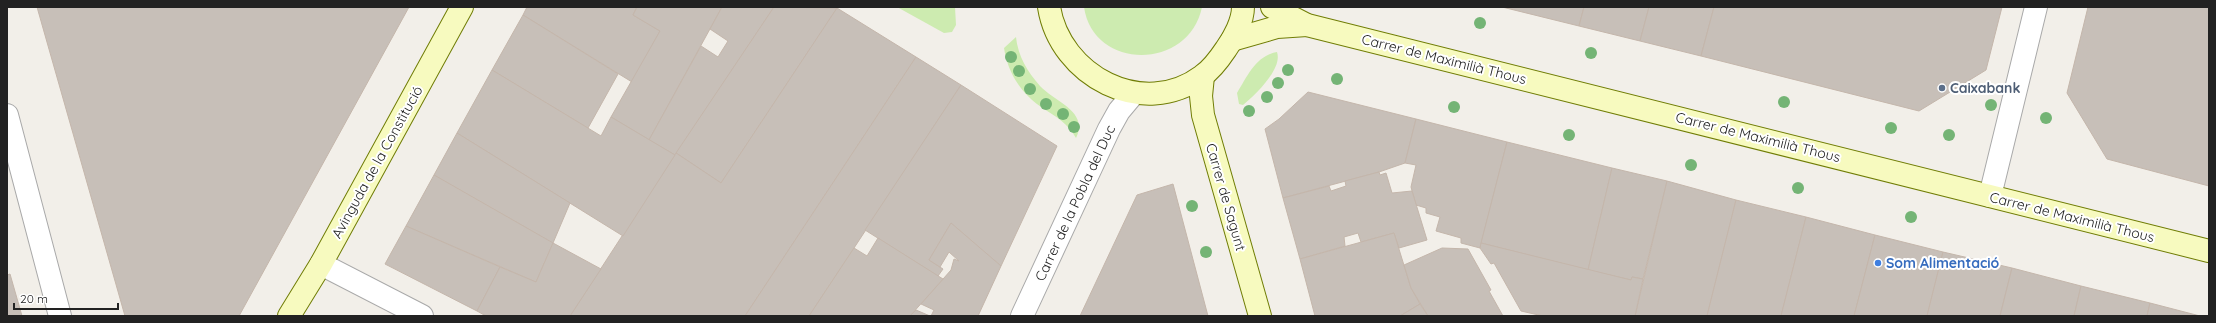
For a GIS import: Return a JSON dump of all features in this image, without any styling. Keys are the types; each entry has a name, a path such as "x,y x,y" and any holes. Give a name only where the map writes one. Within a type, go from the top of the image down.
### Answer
{"street":[{"name":"Avinguda de la Constitució","path":"289,316 321,264 462,7"},
{"path":"1049,7 1058,36 1070,55 1102,82 1118,90 1134,93 1157,92 1179,88 1203,76 1232,40 1243,12 1243,7"},
{"name":"Carrer de Maximilià Thous","path":"1272,7 1307,25 1889,169 2209,251"},
{"path":"1990,196 2036,7"},
{"name":"Carrer de Maximilià Thous","path":"1232,40 1277,27 1307,25"},
{"name":"Carrer de Sagunt","path":"1203,76 1201,96 1204,115 1260,316"},
{"name":"Carrer de la Pobla del Duc","path":"1022,316 1109,129 1119,111 1134,93"},
{"path":"7,115 60,316"},
{"path":"321,264 422,316"}],"green space":[{"path":"897,7 955,7 956,25 952,32 944,33"},
{"path":"1084,7 1202,7 1194,28 1179,43 1161,52 1142,55 1122,52 1104,43 1091,28"},
{"path":"1016,37 1021,57 1035,80 1046,92 1074,114 1078,121 1079,129 1076,138 1066,125 1029,97 1017,83 1009,67 1004,48"},
{"path":"1277,52 1278,59 1272,74 1260,89 1243,105 1239,104 1237,93 1253,67 1263,58"}],"building":[{"path":"37,7 409,7 239,316 125,316"},
{"path":"527,7 637,7 633,15 660,31 632,82 523,15"},
{"path":"637,7 722,7 649,140 611,117 660,31 633,15"},
{"path":"722,7 774,7 675,155 649,140 701,46 718,57 728,41 710,29"},
{"path":"774,7 837,8 721,183 676,153"},
{"path":"1502,7 1584,7 1579,26"},
{"path":"1584,7 1649,7 1640,41 1579,26"},
{"path":"1649,7 1714,7 1701,56 1640,41"},
{"path":"1714,7 2002,7 1986,70 1919,111 1701,56"},
{"path":"2088,7 2209,7 2209,186 2107,159 2067,93"},
{"path":"837,8 916,57 745,316 570,316 676,153 721,183"},
{"path":"523,15 618,74 588,128 492,70"},
{"path":"916,57 961,85 854,248 809,316 745,316"},
{"path":"492,70 601,136 611,117 675,155 623,236 457,133"},
{"path":"961,85 1057,146 1001,266 951,223 929,260 943,269 938,276 865,230"},
{"path":"1308,92 1416,119 1405,163 1379,172 1283,198 1265,129 1279,119"},
{"path":"1416,119 1507,142 1480,248 1461,243 1461,238 1436,231 1440,217 1426,213 1426,208 1416,205 1411,187 1416,165 1405,163"},
{"path":"457,133 570,203 553,243 434,175"},
{"path":"1507,142 1612,168 1588,270 1481,243"},
{"path":"1612,168 1667,181 1643,279 1632,277 1631,280 1588,270"},
{"path":"1379,172 1380,175 1386,173 1392,193 1412,191 1427,240 1399,248 1394,233 1361,242 1358,233 1344,237 1345,246 1300,259 1283,198 1329,186 1331,191 1346,186 1345,181"},
{"path":"434,175 553,243 536,282 406,226"},
{"path":"1667,181 1736,200 1707,316 1635,316"},
{"path":"1173,184 1208,316 1080,316 1137,195"},
{"path":"1736,200 1806,217 1781,316 1707,316"},
{"path":"1806,217 1875,235 1854,316 1781,316"},
{"path":"951,223 1001,266 978,316 931,316 934,310 921,304 951,270 954,259 959,261 949,252 940,267 929,260"},
{"path":"406,226 500,267 477,311 385,264"},
{"path":"1394,233 1411,288 1420,304 1400,316 1315,316 1300,259"},
{"path":"1875,235 1943,252 1927,316 1854,316"},
{"path":"878,238 943,279 910,316 809,316 854,248 867,256"},
{"path":"553,243 601,269 570,316 486,316 477,311 500,267 536,282"},
{"path":"1481,243 1631,280 1632,277 1643,279 1635,316 1543,316 1521,311 1494,263 1491,264 1480,248"},
{"path":"1442,248 1468,249 1491,290 1489,291 1503,316 1428,316 1411,288 1404,265"},
{"path":"1943,252 2012,268 2000,316 1927,316"},
{"path":"2012,268 2081,286 2074,316 2000,316"},
{"path":"10,274 22,316 7,316 7,275"},
{"path":"2081,286 2150,303 2147,316 2074,316"},
{"path":"2150,303 2200,316 2147,316"},
{"path":"1420,304 1428,316 1400,316"},
{"path":"916,310 930,316 910,316"}],"place":[{"name":"Caixabank","path":"1942,88"},
{"name":"Som Alimentació","path":"1878,263"}]}
